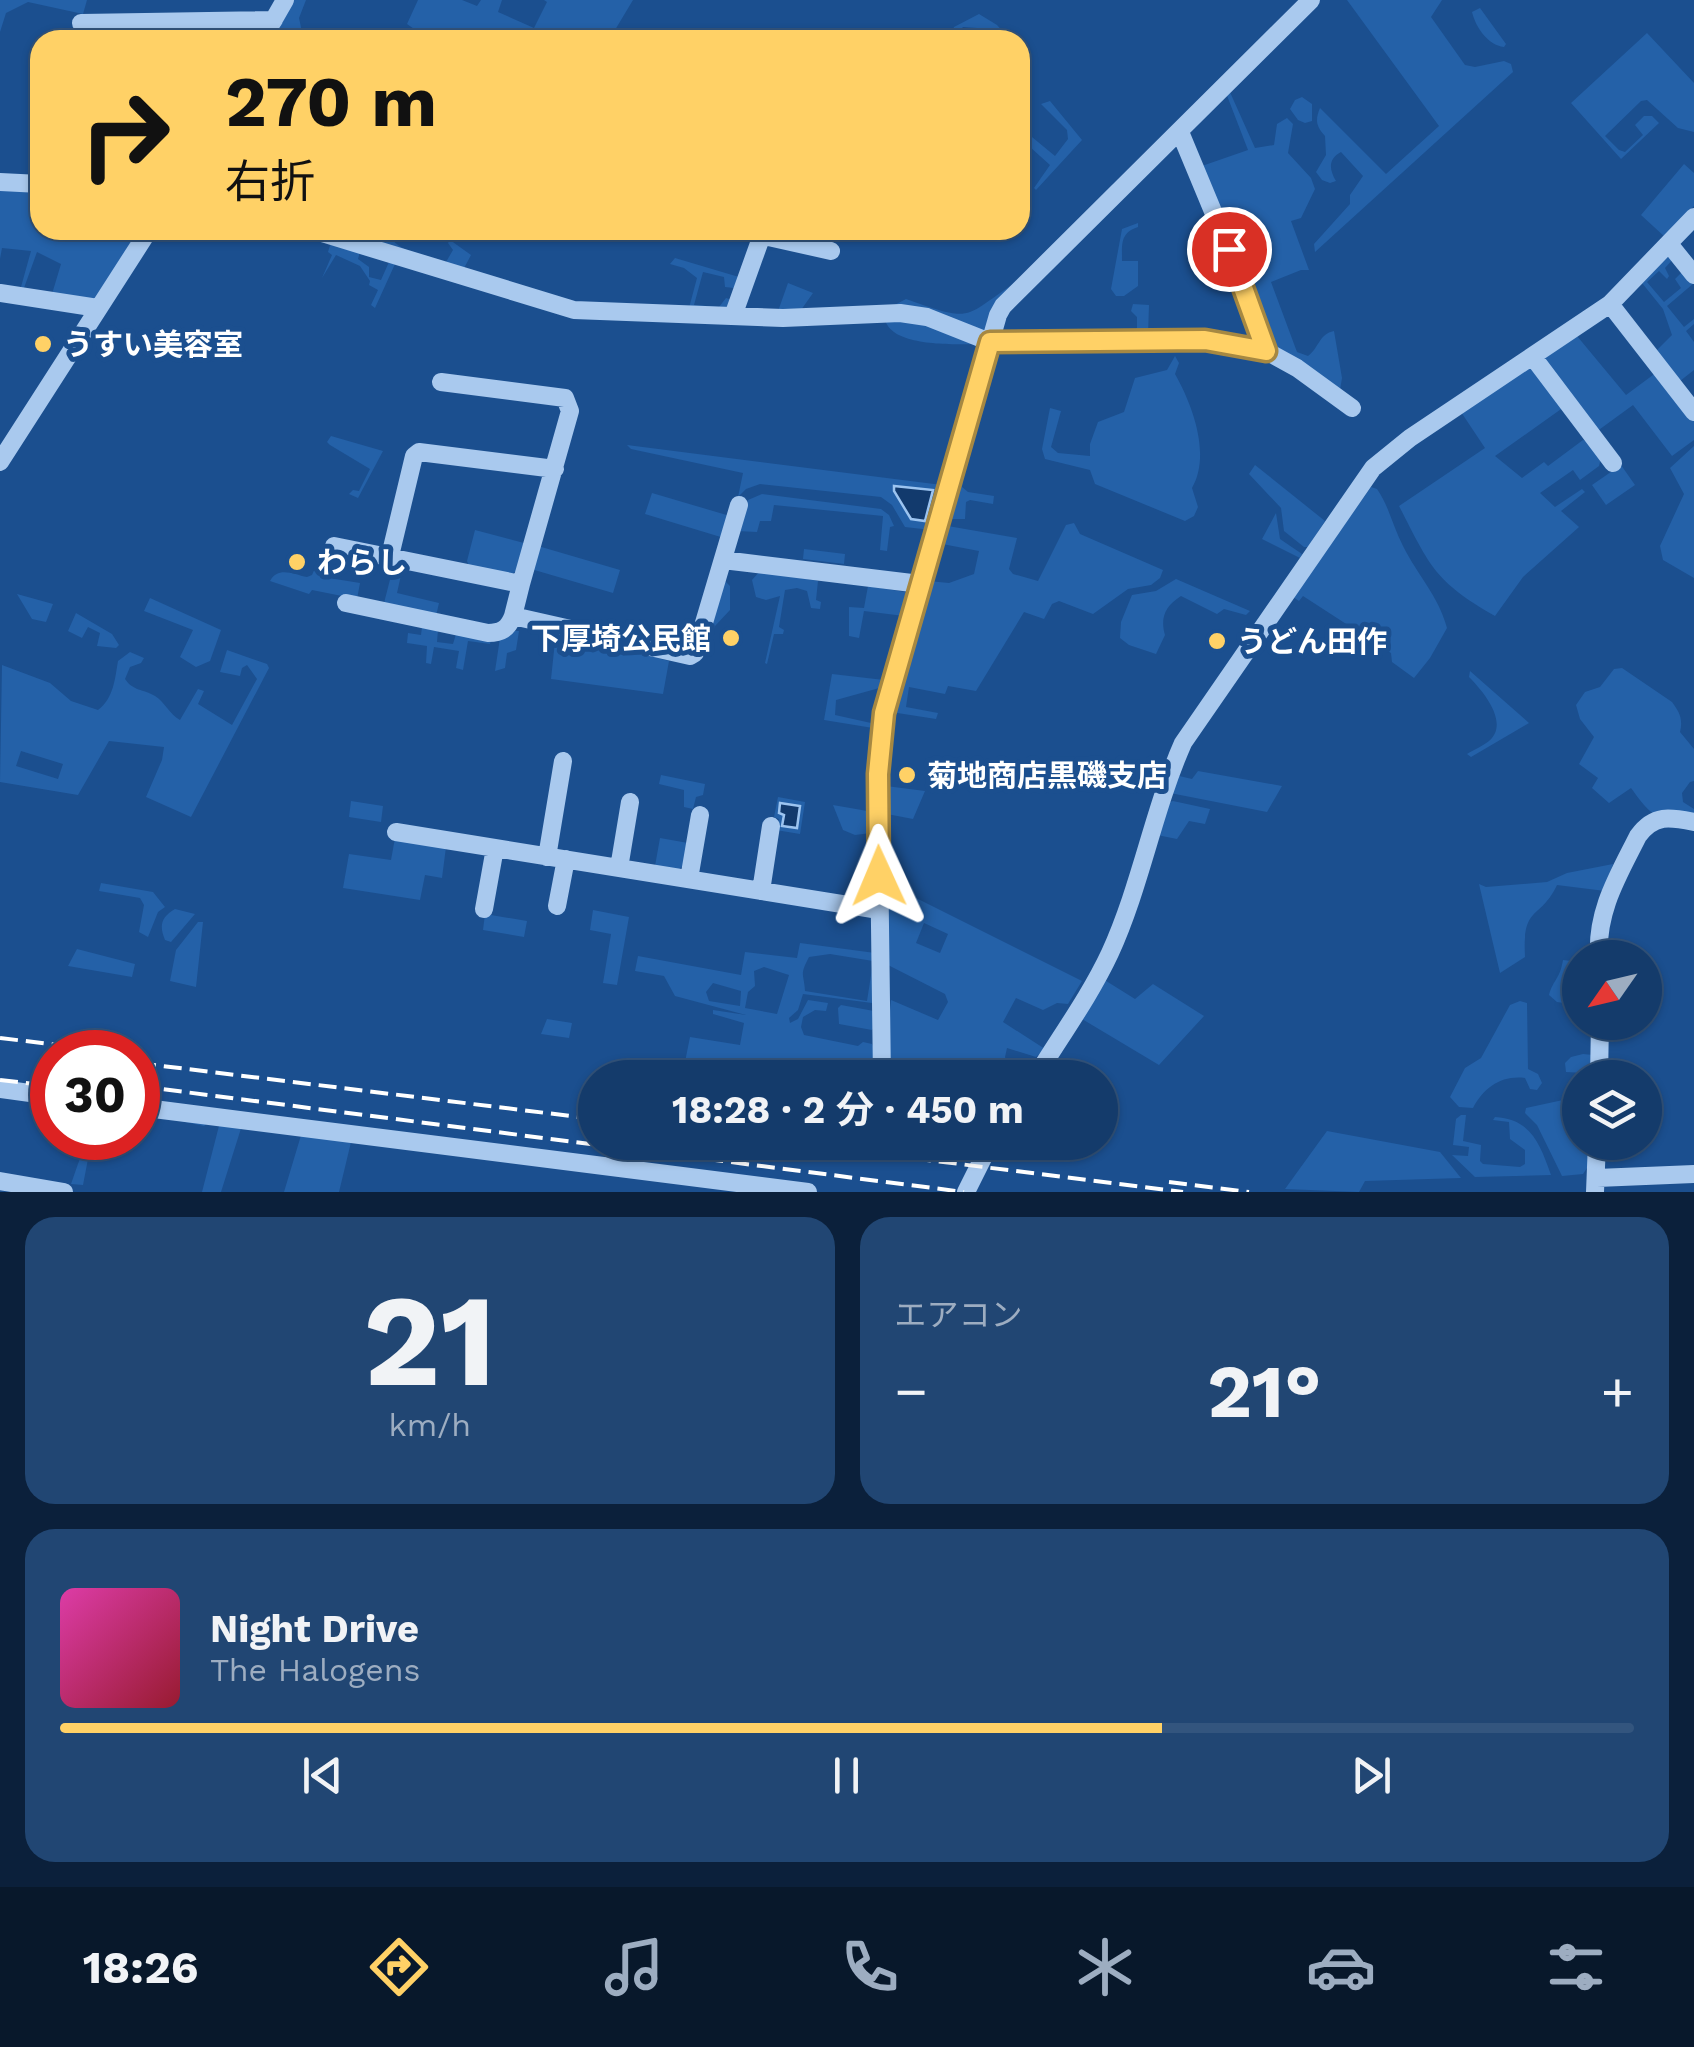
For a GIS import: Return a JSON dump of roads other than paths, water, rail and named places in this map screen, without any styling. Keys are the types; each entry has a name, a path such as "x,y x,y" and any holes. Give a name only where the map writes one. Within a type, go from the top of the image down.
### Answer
{"street":[{"path":"268,30 286,0"},
{"path":"882,1060 880,742 884,713 990,342 1004,306 1311,0"},
{"path":"81,23 274,20"},
{"path":"1180,132 1240,274 1266,351"},
{"path":"0,182 30,184"},
{"path":"1046,1060 1109,955 1133,895 1164,787 1184,743 1372,468 1410,438 1610,304 1694,218"},
{"path":"0,462 142,240"},
{"path":"345,240 574,310 733,316 900,313 927,318 990,342 1205,340 1266,351 1352,408"},
{"path":"733,316 760,240"},
{"path":"784,240 831,251"},
{"path":"1670,245 1694,275"},
{"path":"0,293 98,308"},
{"path":"1610,304 1694,412"},
{"path":"1534,357 1612,463"},
{"path":"346,603 488,633 499,633 514,616 570,411 564,398 441,382"},
{"path":"390,556 414,456 419,452 555,469"},
{"path":"514,616 690,656 695,653 739,505"},
{"path":"334,546 522,584"},
{"path":"723,560 920,584"},
{"path":"557,906 563,760"},
{"path":"619,868 630,802"},
{"path":"689,879 700,815"},
{"path":"1598,940 1603,909 1638,836 1657,818 1694,822"},
{"path":"761,891 771,826"},
{"path":"396,832 879,910"},
{"path":"484,909 495,848"},
{"path":"0,1090 30,1093"},
{"path":"160,1110 808,1192"},
{"path":"966,1192 982,1160"},
{"path":"1597,1160 1596,1185 1694,1174"},
{"path":"0,1181 64,1192"}],"railway":[{"path":"0,1038 30,1042"},
{"path":"160,1066 578,1117"},
{"path":"0,1080 30,1083"},
{"path":"160,1089 964,1192"},
{"path":"928,1160 1183,1192"},
{"path":"1169,1182 1249,1192"}],"place":[{"name":"うすい美容室","path":"43,344"},
{"name":"わらし","path":"297,562"},
{"name":"下厚埼公民館","path":"731,638"},
{"name":"うどん田作","path":"1217,641"},
{"name":"菊地商店黒磯支店","path":"907,775"}]}
